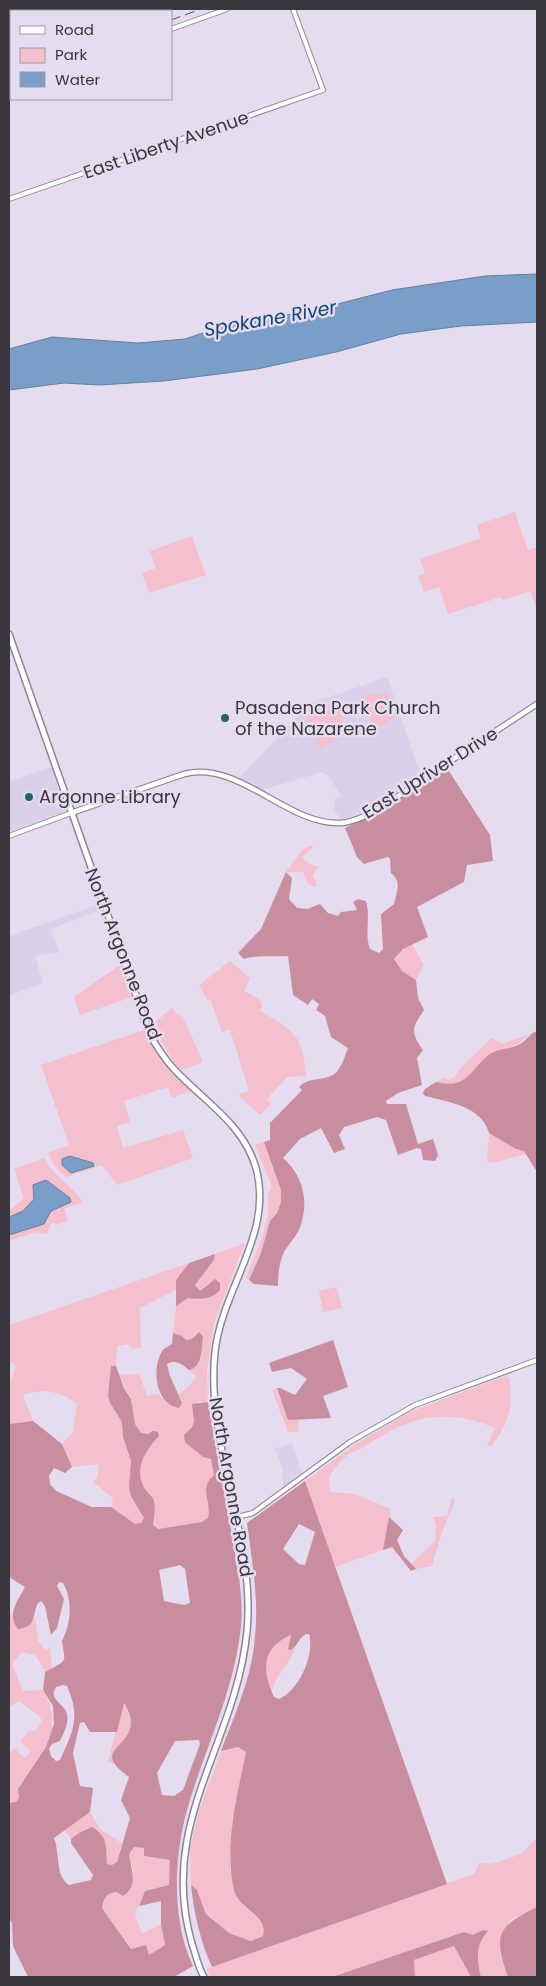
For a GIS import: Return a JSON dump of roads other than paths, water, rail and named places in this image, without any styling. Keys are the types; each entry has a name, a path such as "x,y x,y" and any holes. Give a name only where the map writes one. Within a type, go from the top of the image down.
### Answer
{"main road":[{"name":"North Argonne Road","path":"9,634 150,1035 174,1069 236,1129 248,1148 256,1168 260,1192 254,1238 222,1321 215,1350 216,1410 237,1517 248,1600 247,1632 236,1688 192,1814 184,1852 185,1910 188,1929 204,1977"},
{"name":"East Upriver Drive","path":"71,813 184,774 203,771 230,778 314,819 330,823 348,822 391,800 537,704"}],"street":[{"path":"172,29 227,9"},
{"name":"East Liberty Avenue","path":"9,199 323,90 293,9"},
{"name":"East Upriver Drive","path":"9,836 71,813"},
{"path":"237,1517 253,1513 350,1442 415,1404 537,1360"}],"water":[{"path":"537,274 537,322 461,326 401,334 336,352 257,369 164,381 99,385 64,383 9,390 9,349 52,337 138,343 185,339 217,328 318,309 392,290 485,276"},
{"path":"70,1156 93,1163 94,1166 71,1173 62,1165 62,1159"},
{"path":"46,1180 70,1198 71,1202 51,1211 44,1224 9,1235 9,1217 23,1211 34,1199 33,1185"}],"railway":[{"path":"172,20 201,9"}],"place":[{"name":"Pasadena Park Church of the Nazarene","path":"225,718"},
{"name":"Argonne Library","path":"29,797"}],"water label":[{"name":"Spokane River","path":"270,318"}]}
